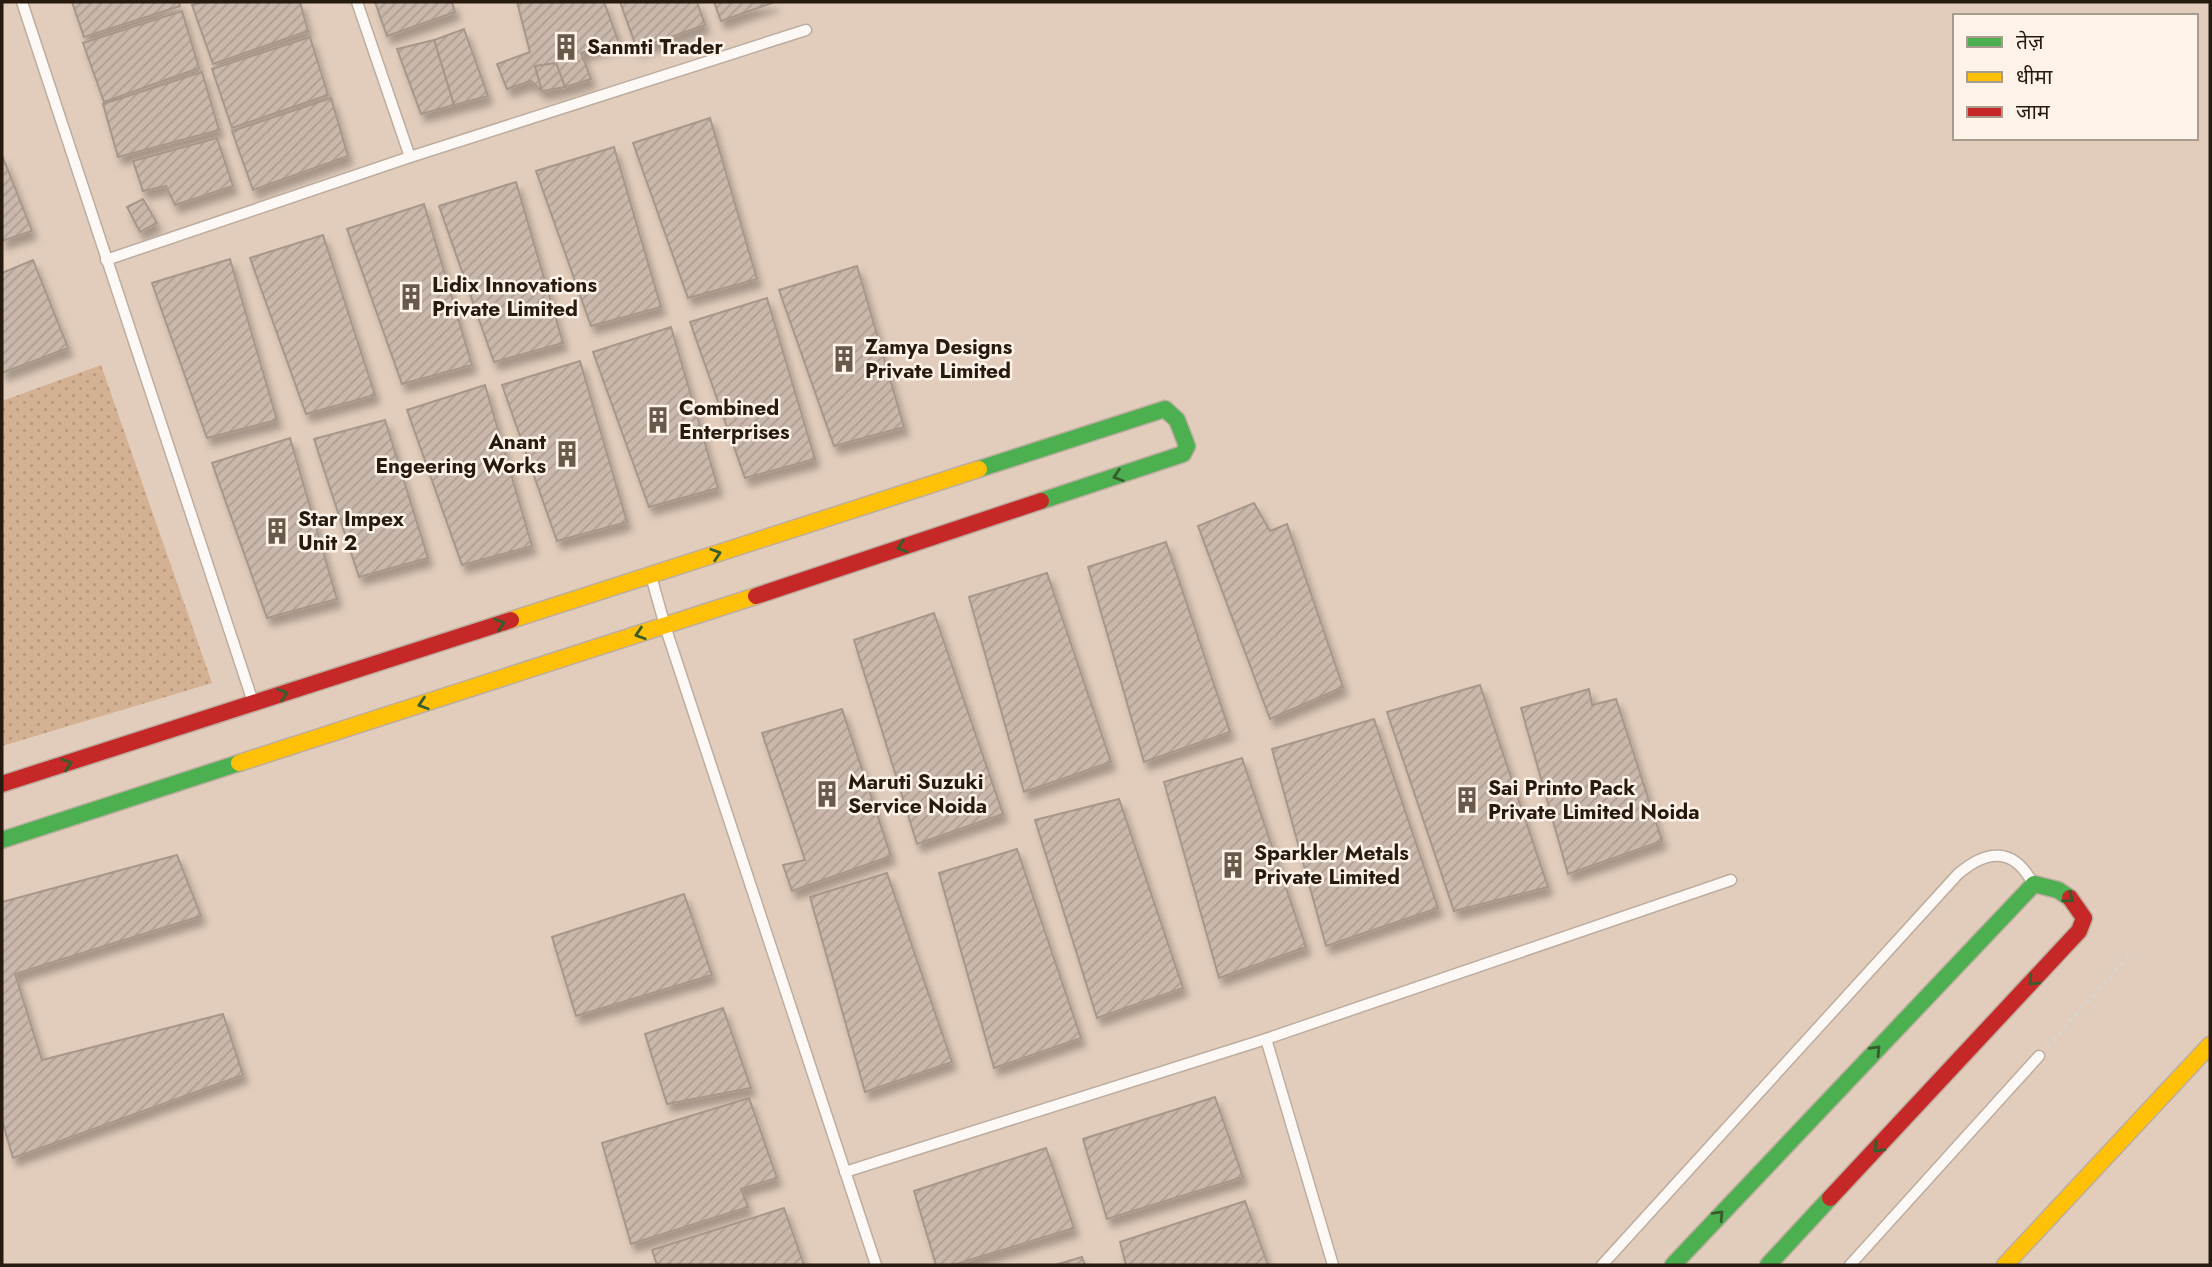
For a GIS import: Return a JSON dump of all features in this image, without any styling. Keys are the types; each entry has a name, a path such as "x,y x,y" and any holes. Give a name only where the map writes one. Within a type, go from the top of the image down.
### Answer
{"street":[{"path":"2,784 1166,409 1178,419 1187,446 1183,454 665,626 2,840"},
{"path":"1673,1265 2034,884 2053,887 2079,906 2084,918 2079,931 1768,1265"},
{"path":"2005,1265 2210,1045"}],"lane":[{"path":"22,2 253,704"},
{"path":"356,2 410,157"},
{"path":"106,260 410,157 806,30"},
{"path":"651,575 665,626 876,1265"},
{"path":"1602,1265 1958,874 1973,861 1985,856 2000,855 2014,860 2026,870 2034,884"},
{"path":"845,1172 1266,1039 1731,880"},
{"path":"1266,1039 1333,1265"},
{"path":"1850,1265 2039,1056"}],"path":[{"path":"2039,1056 2132,952"}],"shaded area":[{"path":"101,365 212,683 2,746 2,401"}],"building":[{"path":"72,2 179,2 180,6 84,37"},
{"path":"204,2 300,2 308,31 213,64 192,5"},
{"path":"375,2 452,2 455,12 387,36"},
{"name":"Sanmti Trader","path":"517,2 604,2 619,43 581,53 591,79 565,87 556,63 535,66 542,91 531,81 507,89 497,64 530,52"},
{"path":"620,2 697,2 705,25 637,49"},
{"path":"714,2 775,2 721,21"},
{"path":"182,11 199,68 104,102 83,43"},
{"path":"464,29 488,96 454,105 434,40"},
{"path":"310,37 328,95 232,128 212,69"},
{"path":"434,40 454,105 421,114 397,49"},
{"path":"556,63 565,87 542,91 535,66"},
{"path":"202,72 219,130 118,157 103,104"},
{"path":"331,98 348,156 253,190 232,131"},
{"path":"710,118 757,279 688,298 633,143"},
{"path":"217,138 233,186 175,205 166,186 143,191 133,161"},
{"path":"614,147 661,307 591,326 536,171"},
{"path":"2,155 32,231 2,241"},
{"path":"516,182 563,343 494,362 439,206"},
{"path":"143,199 157,223 140,232 127,207"},
{"name":"Lidix Innovations Private Limited","path":"424,204 472,365 402,384 347,229"},
{"path":"323,235 375,395 306,414 250,258"},
{"path":"230,259 277,420 207,438 152,283"},
{"path":"33,260 68,348 2,373 2,273"},
{"name":"Zamya Designs Private Limited","path":"857,266 904,427 834,446 779,290"},
{"path":"767,298 815,459 745,478 690,322"},
{"name":"Combined Enterprises","path":"671,327 718,488 649,507 593,352"},
{"name":"Anant Engeering Works","path":"580,361 627,522 557,541 502,385"},
{"path":"485,385 532,546 462,565 407,410"},
{"path":"385,420 428,558 359,577 314,439"},
{"name":"Star Impex Unit 2","path":"290,438 337,599 267,618 212,463"},
{"path":"1254,503 1270,531 1287,524 1343,687 1270,719 1198,526"},
{"path":"1166,542 1230,732 1144,762 1088,567"},
{"path":"1047,573 1111,762 1024,792 969,597"},
{"path":"934,613 1003,814 917,844 854,640"},
{"name":"Sai Printo Pack Private Limited Noida","path":"1480,685 1548,887 1454,911 1387,712"},
{"path":"1589,689 1592,705 1616,699 1662,841 1568,874 1521,708"},
{"name":"Maruti Suzuki Service Noida","path":"842,709 891,856 792,891 783,865 805,860 762,733"},
{"path":"1374,719 1438,908 1326,946 1272,749"},
{"name":"Sparkler Metals Private Limited","path":"1242,758 1306,947 1219,978 1164,782"},
{"path":"1119,799 1183,988 1097,1018 1035,820"},
{"path":"1017,849 1081,1038 994,1068 939,873"},
{"path":"177,855 201,916 15,974 42,1060 223,1014 243,1075 13,1158 2,1120 2,902"},
{"path":"887,873 952,1062 865,1092 810,897"},
{"path":"684,894 712,975 576,1016 552,937"},
{"path":"723,1008 751,1088 667,1104 645,1034"},
{"path":"1215,1097 1243,1177 1107,1219 1083,1139"},
{"path":"749,1098 777,1178 741,1189 748,1207 631,1244 602,1143"},
{"path":"1046,1148 1074,1228 953,1265 936,1265 914,1191"},
{"path":"1245,1201 1268,1265 1126,1265 1120,1242"},
{"path":"784,1208 804,1265 657,1265 652,1250"},
{"path":"1082,1257 1085,1265 1055,1265"}],"traffic: fast":[{"path":"979,469 1165,409 1177,420 1187,446 1183,454 1041,501"},
{"path":"2,840 239,763"},
{"path":"1673,1265 2034,884 2058,890 2070,898"},
{"path":"1768,1265 1830,1198"}],"traffic: slow":[{"path":"511,620 979,469"},
{"path":"239,763 756,596"},
{"path":"2005,1265 2210,1045"}],"traffic: jam":[{"path":"756,596 1041,501"},
{"path":"2,784 511,620"},
{"path":"1830,1198 2079,931 2084,918 2070,898"}],"place":[{"name":"Sanmti Trader","path":"566,47"},
{"name":"Lidix Innovations Private Limited","path":"411,297"},
{"name":"Zamya Designs Private Limited","path":"844,359"},
{"name":"Combined Enterprises","path":"658,420"},
{"name":"Anant Engeering Works","path":"567,454"},
{"name":"Star Impex Unit 2","path":"277,531"},
{"name":"Maruti Suzuki Service Noida","path":"827,794"},
{"name":"Sai Printo Pack Private Limited Noida","path":"1467,800"},
{"name":"Sparkler Metals Private Limited","path":"1233,865"}]}
